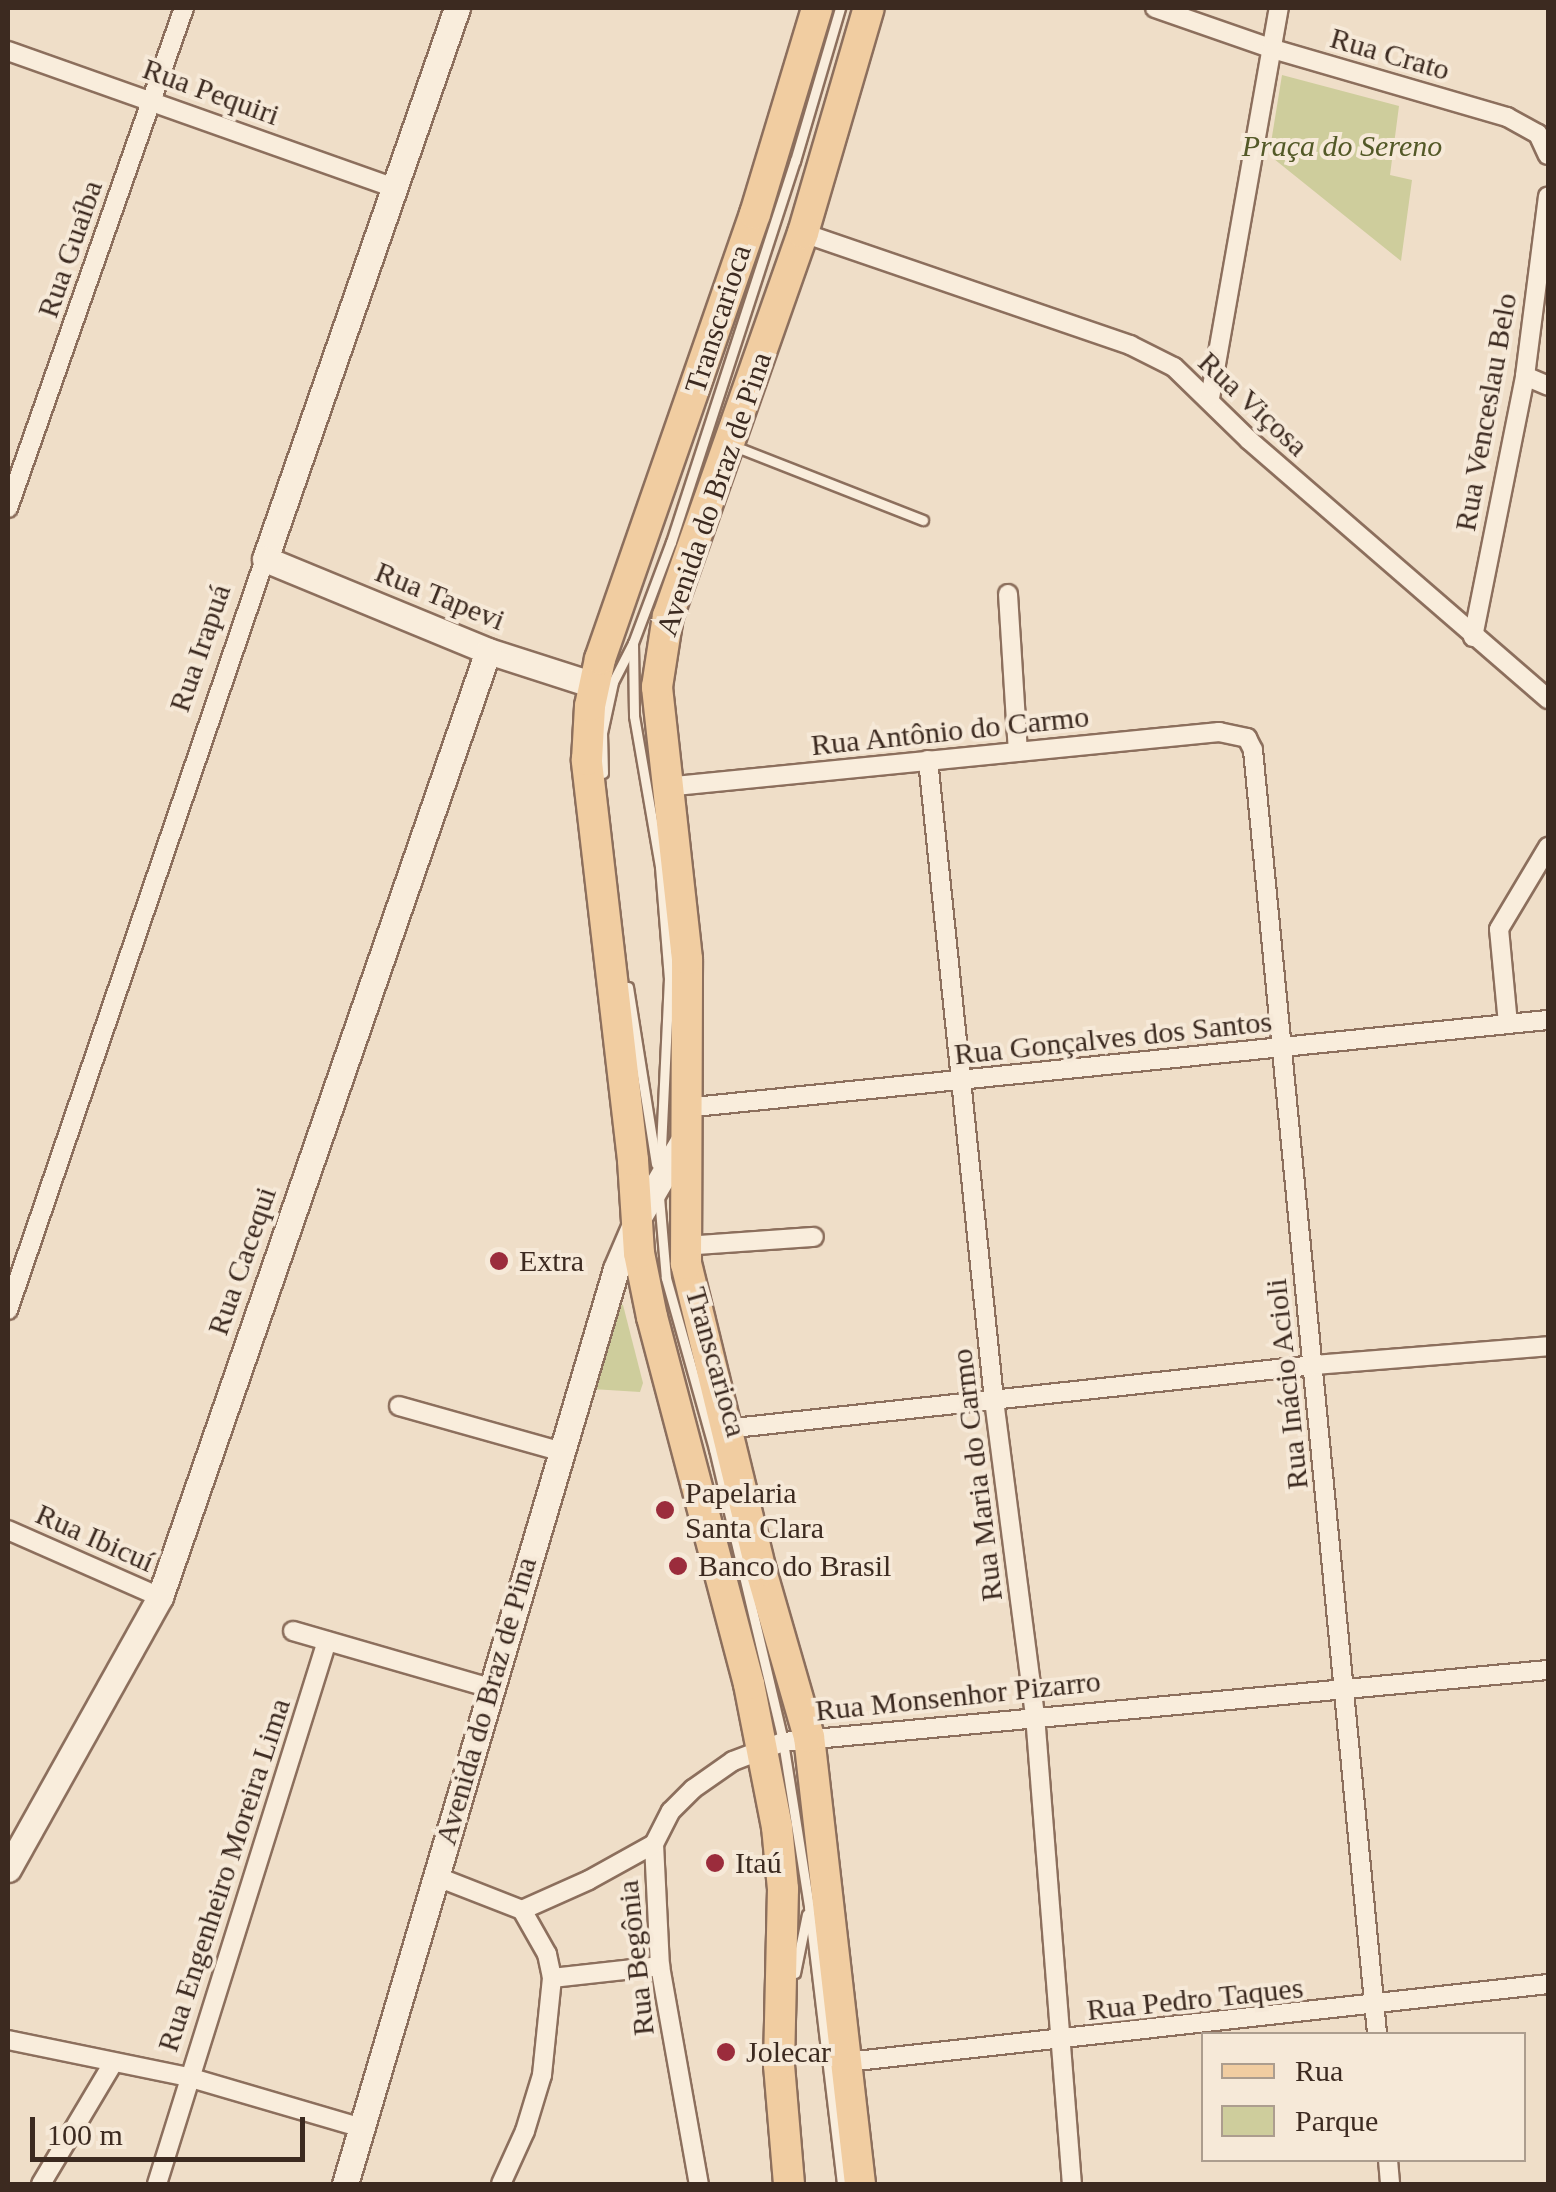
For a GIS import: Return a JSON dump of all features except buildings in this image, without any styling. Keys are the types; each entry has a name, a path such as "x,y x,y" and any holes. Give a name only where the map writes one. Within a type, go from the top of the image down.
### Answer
{"main road":[{"name":"Rua Irapuá","path":"265,559 458,8"},
{"name":"Avenida do Braz de Pina","path":"637,1220 588,774 594,684 755,214 817,8"},
{"name":"Avenida do Braz de Pina","path":"345,2184 559,1451 616,1270 637,1220 683,1141 687,959 657,720 659,651 803,233 869,8"},
{"name":"Rua Tapevi","path":"265,559 488,652 594,684"},
{"name":"Rua Cacequi","path":"8,1870 160,1597 488,652"},
{"path":"683,1141 684,1246 725,1429 847,2062 860,2184"},
{"path":"637,1220 652,1317 785,1742 778,2028 789,2184"}],"street":[{"name":"Rua Guaíba","path":"8,508 184,8"},
{"name":"Rua Crato","path":"1155,8 1274,49 1507,117 1527,125 1547,150"},
{"path":"1210,398 1279,8"},
{"name":"Rua Pequiri","path":"8,51 395,188"},
{"name":"Rua Venceslau Belo","path":"1473,638 1525,376 1548,196"},
{"name":"Rua Viçosa","path":"803,233 1130,346 1174,367 1210,398 1248,440 1548,699"},
{"path":"1525,376 1548,386"},
{"name":"Rua Irapuá","path":"8,1310 265,559"},
{"path":"1008,594 1018,752"},
{"name":"Rua Antônio do Carmo","path":"665,787 1220,732 1240,734"},
{"name":"Rua Inácio Acioli","path":"1240,734 1253,750 1377,2032"},
{"name":"Rua Maria do Carmo","path":"928,760 994,1400 1035,1715 1072,2184"},
{"path":"1508,1024 1499,929 1548,847"},
{"name":"Rua Gonçalves dos Santos","path":"684,1108 962,1083 1548,1020"},
{"path":"684,1246 814,1236"},
{"path":"725,1429 1314,1364 1548,1346"},
{"path":"399,1406 559,1451"},
{"name":"Rua Ibicuí","path":"8,1530 160,1597"},
{"path":"293,1631 490,1688"},
{"name":"Rua Engenheiro Moreira Lima","path":"157,2184 327,1641"},
{"name":"Rua Monsenhor Pizarro","path":"522,1910 590,1880 654,1844 672,1810 693,1789 733,1761 785,1742 1035,1715 1548,1670"},
{"name":"Rua Begônia","path":"654,1844 660,1966 699,2184"},
{"path":"436,1876 522,1910 547,1954 552,1978 538,2089 501,2184"},
{"path":"552,1978 660,1966"},
{"name":"Rua Pedro Taques","path":"847,2062 1062,2042 1548,1984"},
{"path":"8,2040 188,2077 362,2128"},
{"path":"41,2184 113,2064"}],"lane":[{"name":"Transcarioca","path":"603,777 606,711 621,660 633,642 796,161 840,8"},
{"path":"732,445 923,520"},
{"name":"Transcarioca","path":"633,642 634,716 660,867 670,993 658,1182"},
{"path":"604,796 621,942"},
{"name":"Transcarioca","path":"626,976 658,1182 666,1278 714,1450 785,1742 842,2184"},
{"name":"Transcarioca","path":"799,2184 790,2027 809,1907"}],"green space":[{"name":"Praça do Sereno","path":"1282,75 1399,106 1390,175 1412,180 1401,261 1269,155"},
{"path":"613,1303 623,1305 643,1383 640,1392 592,1389"}],"place":[{"name":"Extra","path":"499,1261"},
{"name":"Papelaria Santa Clara","path":"665,1510"},
{"name":"Banco do Brasil","path":"678,1566"},
{"name":"Itaú","path":"715,1863"},
{"name":"Jolecar","path":"726,2052"}]}
